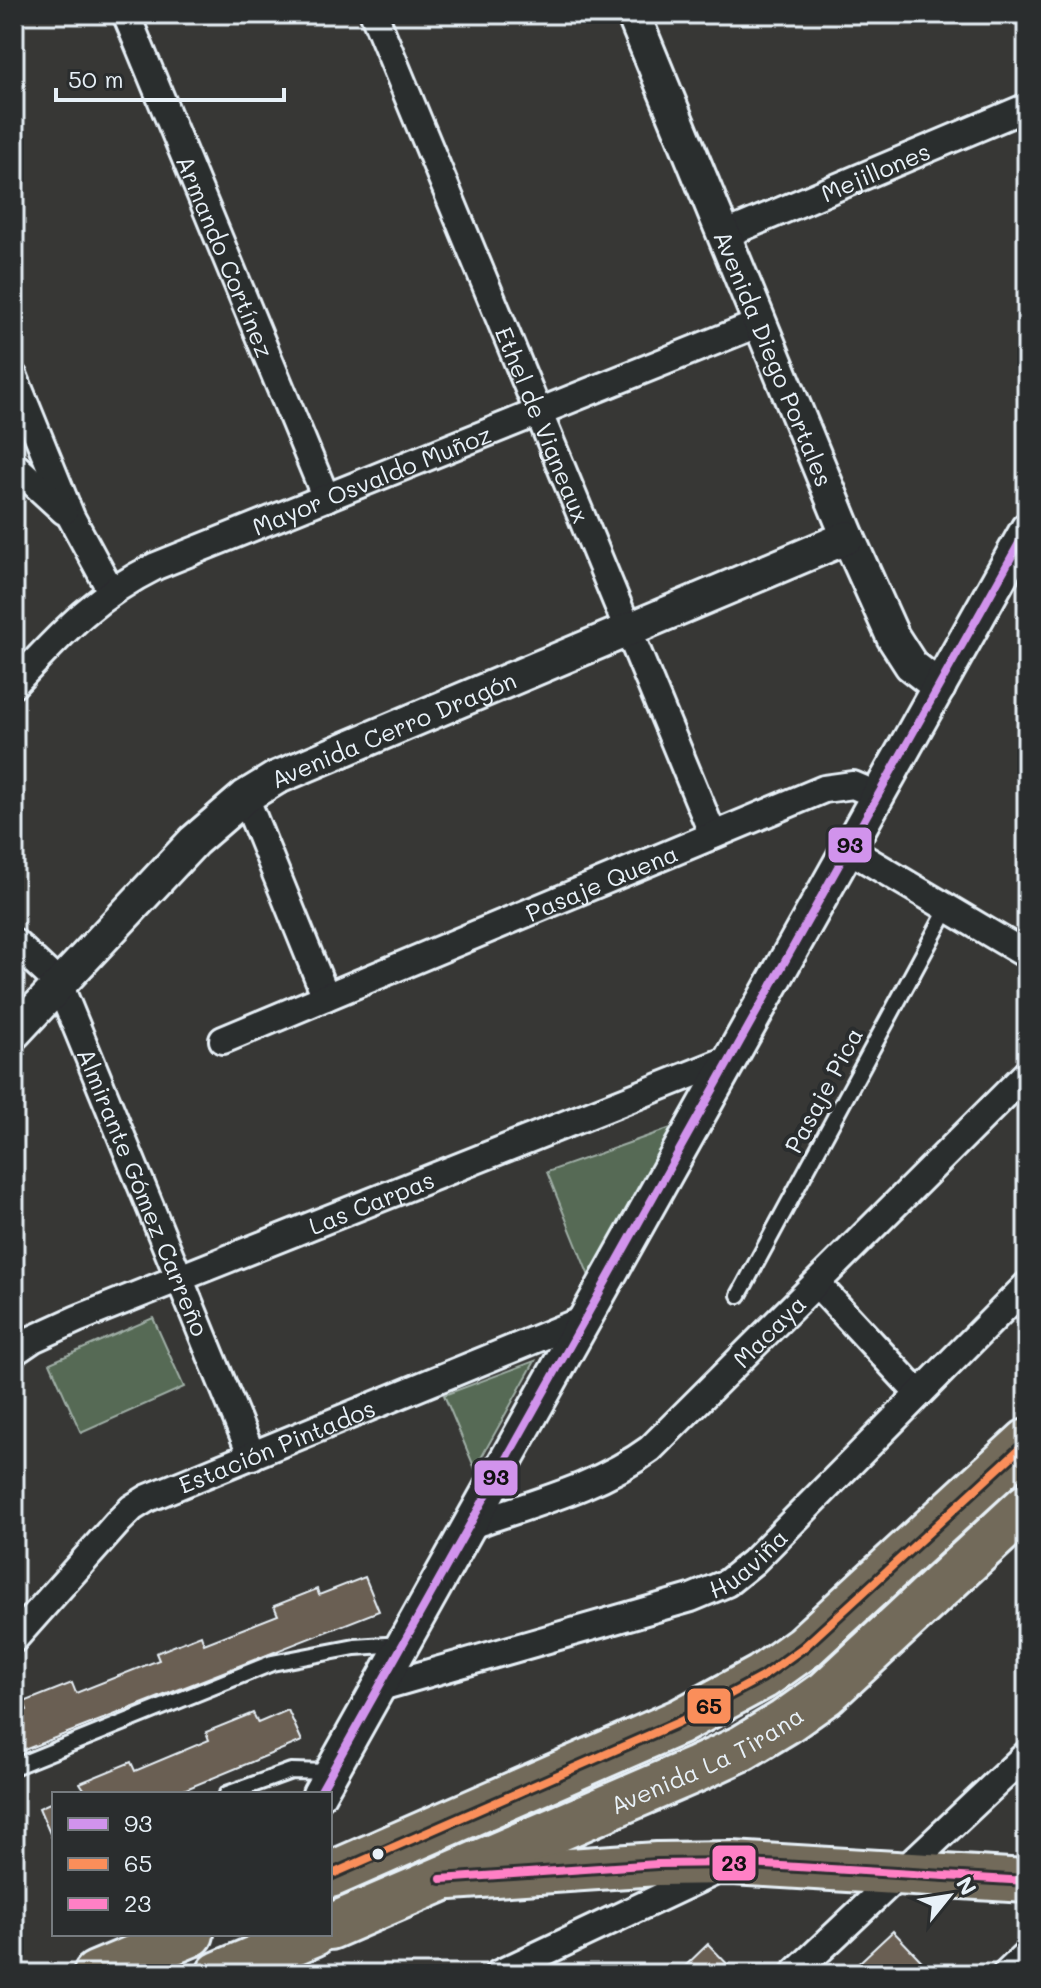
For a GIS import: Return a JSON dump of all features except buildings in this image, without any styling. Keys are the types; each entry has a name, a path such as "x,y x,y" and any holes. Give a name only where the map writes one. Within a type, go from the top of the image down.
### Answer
{"highway":[{"name":"Avenida La Tirana","path":"332,1874 679,1722 762,1677 804,1647 1027,1442"},
{"name":"Avenida La Tirana","path":"332,1924 742,1748 826,1693 1027,1506"},
{"path":"96,1974 186,1936"},
{"name":"Avenida La Tirana","path":"219,1974 304,1936"}],"main road":[{"path":"441,1879 657,1864 732,1863 1027,1881"}],"street":[{"name":"Armando Cortínez","path":"126,14 326,498"},
{"name":"Ethel de Vigneaux","path":"374,14 713,835"},
{"name":"Avenida Diego Portales","path":"633,14 848,537 901,652 924,677 939,687"},
{"name":"Mejillones","path":"724,235 1027,107"},
{"name":"Mayor Osvaldo Muñoz","path":"14,684 68,626 111,591 156,566 760,323"},
{"path":"14,377 71,517 111,591"},
{"path":"14,465 71,517"},
{"path":"324,1783 850,850 1027,529"},
{"name":"Avenida Cerro Dragón","path":"14,1033 194,841 245,797 309,763 848,537"},
{"name":"Pasaje Quena","path":"223,1040 838,785 853,785 879,796"},
{"path":"245,797 326,997"},
{"path":"850,850 1027,955"},
{"name":"Almirante Gómez Carreño","path":"14,942 59,984 252,1456"},
{"name":"Las Carpas","path":"14,1352 54,1330 732,1058"},
{"name":"Macaya","path":"468,1526 590,1483 632,1463 668,1434 1027,1073"},
{"path":"817,1284 919,1394"},
{"name":"Huaviña","path":"377,1688 691,1598 727,1583 753,1562 1027,1285"},
{"name":"Estación Pintados","path":"14,1639 132,1508 148,1498 585,1319"},
{"path":"794,1974 1027,1754"},
{"path":"498,1974 732,1863"},
{"path":"1006,1974 1027,1954"}],"lane":[{"name":"Pasaje Pica","path":"739,1295 948,908"},
{"path":"16,1766 272,1663 355,1647 402,1644"},
{"path":"233,1792 291,1771 324,1783"}],"green space":[{"path":"688,1122 591,1281 547,1172"},
{"path":"153,1318 184,1387 81,1433 50,1363"},
{"path":"535,1361 475,1469 444,1395"}],"transit line":[{"name":"93","path":"320,1792 1027,529"},
{"name":"65","path":"332,1874 679,1722 762,1677 804,1647 1027,1442"},
{"name":"23","path":"441,1879 657,1864 732,1863 1027,1881"}]}
